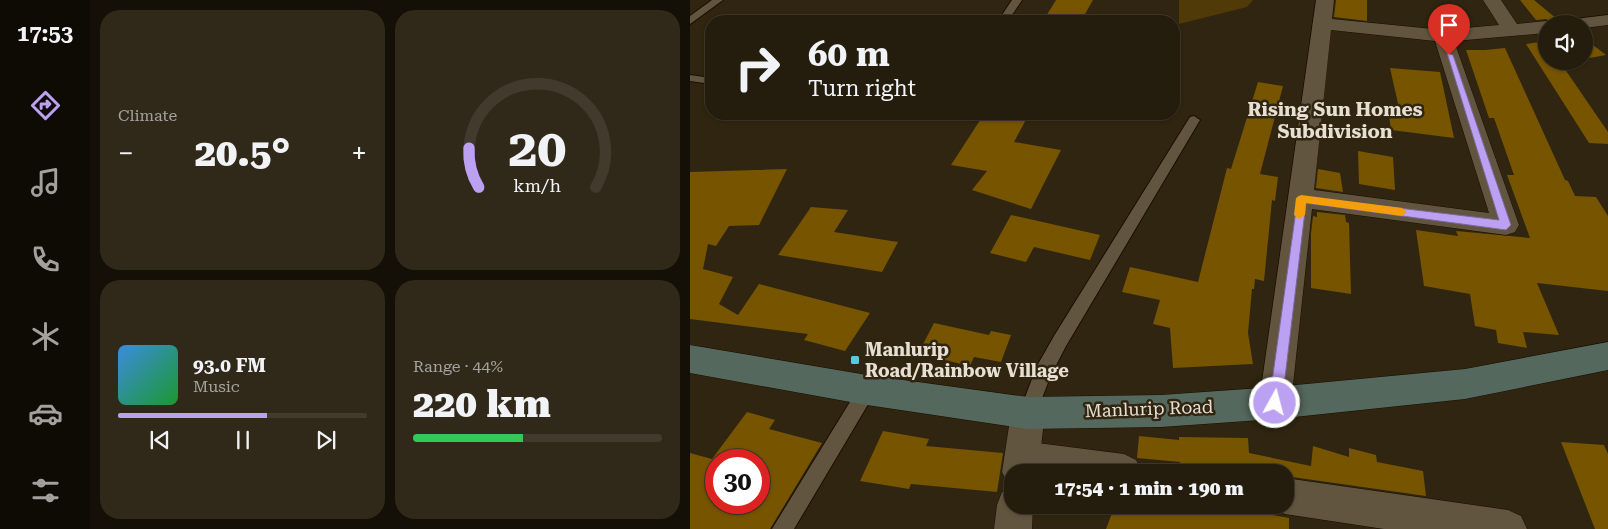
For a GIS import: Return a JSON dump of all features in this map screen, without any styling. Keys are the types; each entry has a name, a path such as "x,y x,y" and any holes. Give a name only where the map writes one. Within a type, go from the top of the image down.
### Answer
{"main road":[{"name":"Manlurip Road","path":"690,359 867,390 1028,413 1161,410 1275,403 1465,384 1608,356"}],"street":[{"path":"1492,0 1512,31"},
{"path":"1275,403 1323,12 1443,36 1538,28"},
{"path":"1301,198 1506,225 1443,36"},
{"path":"1021,464 1028,413"},
{"path":"1294,497 1489,527"},
{"path":"1013,529 1014,514"}],"lane":[{"path":"690,21 718,0"},
{"path":"1007,15 1017,0"},
{"path":"690,90 701,80"},
{"path":"1028,413 1043,372 1060,341 1194,120"},
{"path":"782,529 867,390"}],"shaded area":[{"path":"1179,0 1253,0 1247,7 1180,24"}],"building":[{"path":"1056,0 1093,0 1084,15 1047,15"},
{"path":"1336,0 1367,0 1367,21 1334,17"},
{"path":"1520,0 1534,0 1552,15 1538,15 1538,20 1536,20"},
{"path":"1538,42 1538,63 1526,44"},
{"path":"1593,45 1606,55 1593,57"},
{"path":"1505,48 1565,180 1568,181 1575,196 1596,197 1608,216 1608,291 1537,283 1559,335 1523,332 1527,348 1498,343 1496,330 1475,326 1470,294 1424,286 1416,230 1458,236 1456,231 1530,238 1507,175 1514,175 1494,118 1489,118 1466,50"},
{"path":"1390,68 1440,72 1454,138 1391,130 1388,107 1399,108"},
{"path":"1543,70 1565,70 1608,132 1608,144 1589,143"},
{"path":"1258,82 1283,86 1260,174 1278,177 1275,201 1272,200 1264,281 1255,279 1254,289 1252,289 1248,333 1253,364 1173,368 1170,328 1153,324 1160,300 1122,292 1130,267 1198,282 1227,168 1231,169"},
{"path":"980,120 1026,120 1014,142 1061,150 1031,209 972,190 987,171 951,165"},
{"path":"1358,151 1393,157 1395,190 1359,184"},
{"path":"787,169 759,225 729,226 716,246 708,244 703,269 733,277 719,304 738,315 759,284 870,313 845,351 804,340 808,334 690,319 690,172"},
{"path":"1318,169 1340,173 1343,192 1316,188"},
{"path":"811,207 848,210 834,232 898,242 882,272 778,255"},
{"path":"1317,212 1345,215 1346,222 1349,223 1351,294 1311,288 1311,233 1313,216 1317,217"},
{"path":"1011,215 1100,235 1090,260 1034,247 1026,262 990,253"},
{"path":"934,323 989,335 991,331 1011,335 1001,362 974,357 970,366 918,354"},
{"path":"747,412 775,420 769,429 822,443 770,529 690,529 690,453 705,457 705,514 770,514 770,449 719,449"},
{"path":"883,431 929,439 926,446 1003,453 997,492 911,484 909,489 860,481"},
{"path":"1139,436 1179,440 1179,437 1248,438 1249,453 1311,466 1313,446 1349,457 1349,448 1376,455 1377,462 1423,471 1426,496 1294,477 1294,464 1180,464 1180,462 1137,458"},
{"path":"1561,442 1604,445 1608,454 1608,529 1595,529"},
{"path":"1112,514 1267,514 1289,518 1289,529 1106,529"}],"slow traffic":[{"path":"1299,215 1301,198 1402,212"}],"place":[{"name":"Manlurip Road/Rainbow Village","path":"855,360"}],"district":[{"name":"Rising Sun Homes Subdivision","path":"1335,120"}],"route":[{"path":"1275,403 1301,198 1506,225 1449,55"}]}
